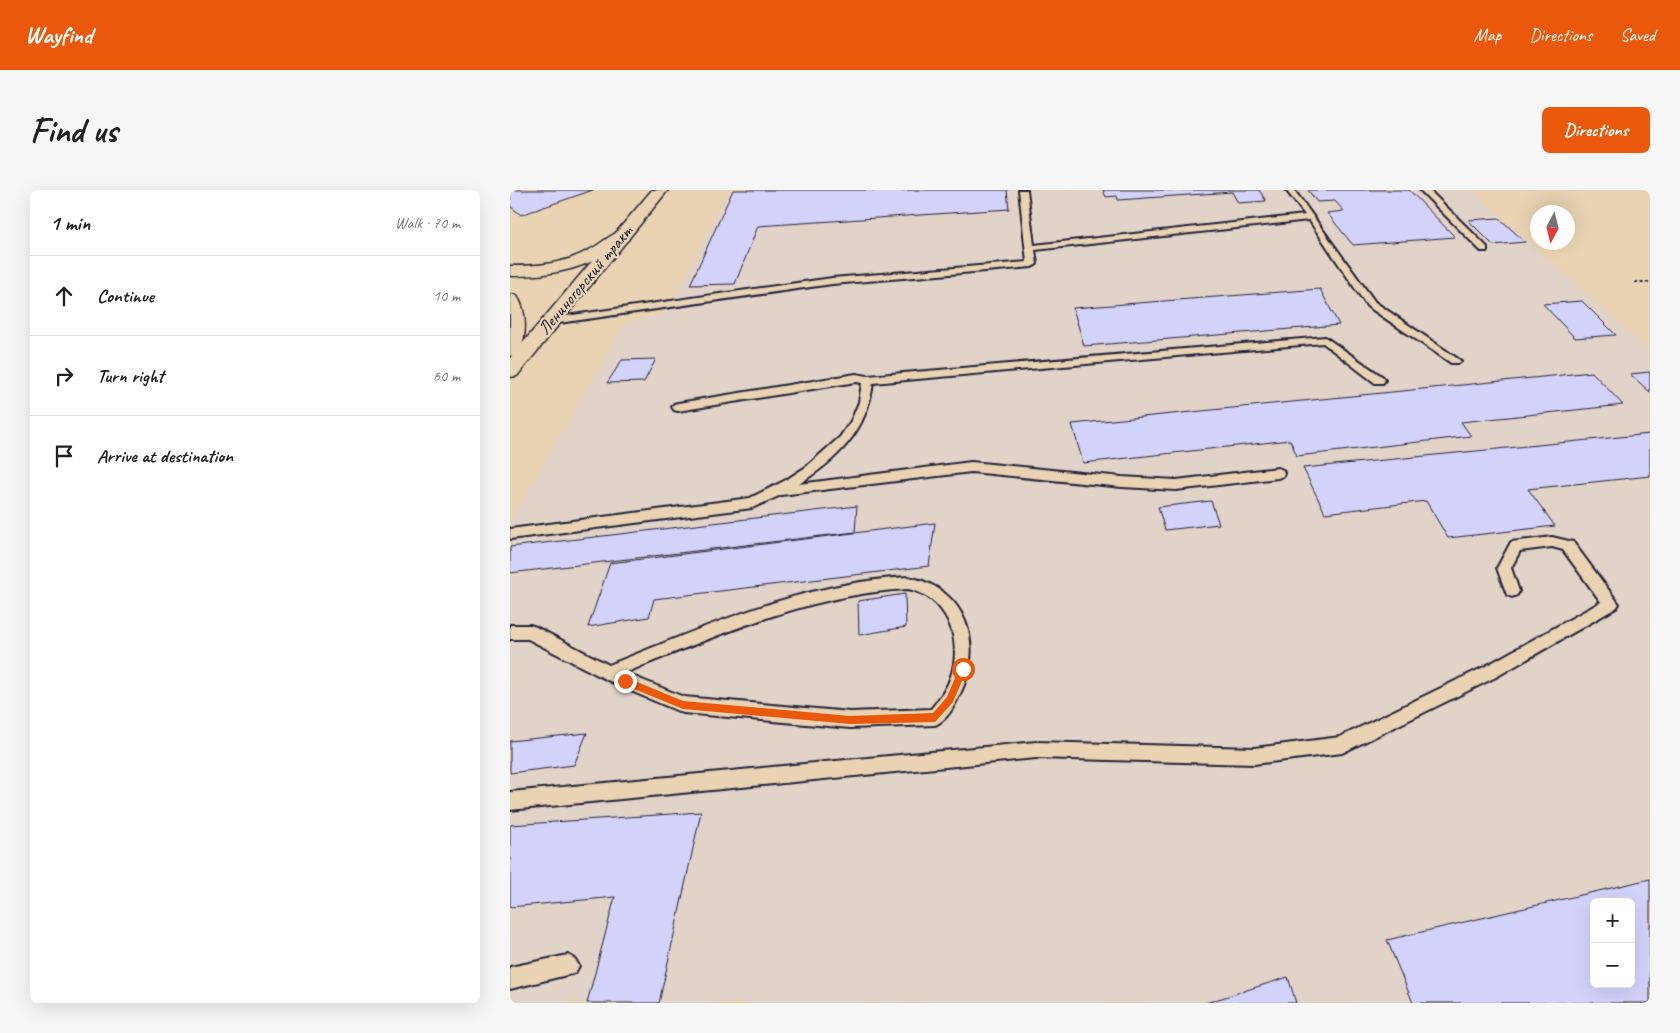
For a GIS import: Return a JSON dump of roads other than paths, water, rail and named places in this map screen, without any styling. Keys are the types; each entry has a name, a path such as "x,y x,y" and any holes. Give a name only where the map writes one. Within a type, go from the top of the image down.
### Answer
{"main road":[{"name":"Лениногорский тракт","path":"510,371 660,190"},
{"path":"510,271 552,269 584,261 596,255 622,236"},
{"path":"510,300 515,322 510,350"}],"lane":[{"path":"552,321 832,281 1032,264 1023,190"},
{"path":"1290,190 1371,304 1455,361"},
{"path":"1424,190 1484,249"},
{"path":"1030,248 1311,217"},
{"path":"678,407 856,378 868,380 1325,340 1379,380"},
{"path":"510,534 752,503 780,491 826,460 858,420 868,395 868,380"},
{"path":"780,491 971,466 1122,482 1176,485 1278,473"},
{"path":"510,801 1036,750 1254,756 1342,744 1490,672 1611,604 1568,546 1552,542 1516,546 1504,568 1512,591"},
{"path":"510,632 530,632 609,672 683,705 850,720 935,717 950,699 963,669 963,641 956,616 938,596 922,585 895,582 848,590 732,623 609,672"},
{"path":"510,978 568,966"}]}
